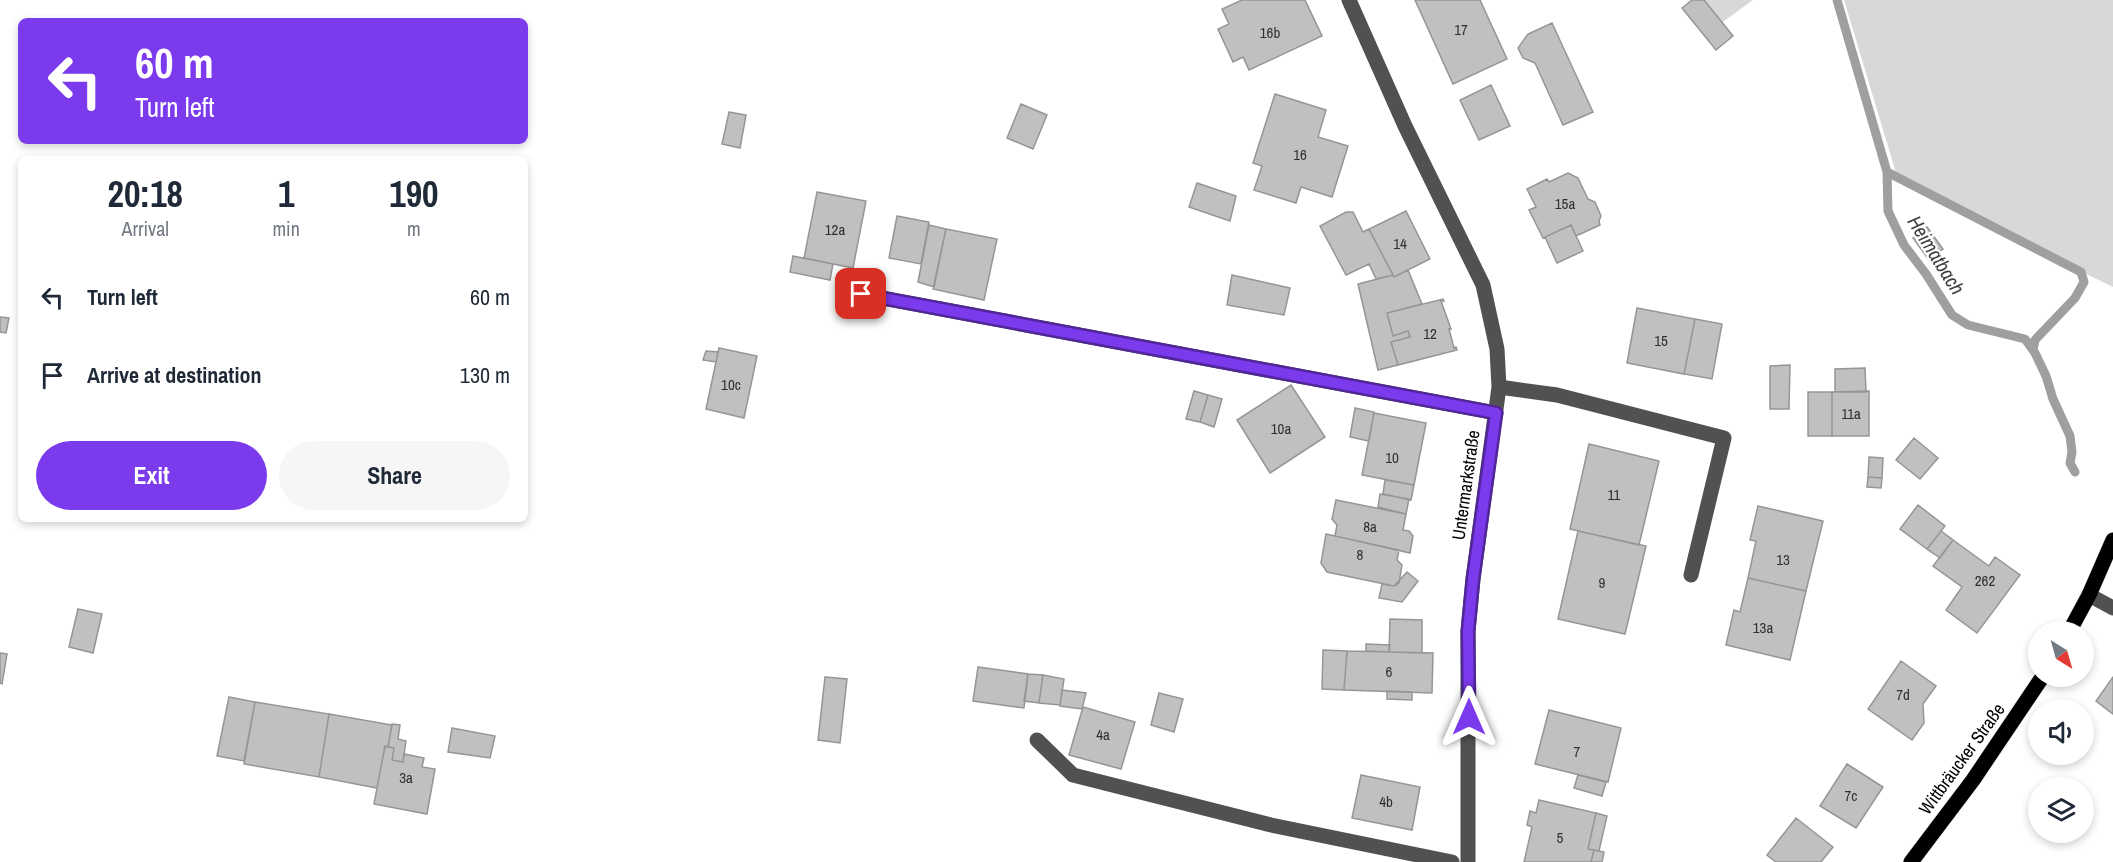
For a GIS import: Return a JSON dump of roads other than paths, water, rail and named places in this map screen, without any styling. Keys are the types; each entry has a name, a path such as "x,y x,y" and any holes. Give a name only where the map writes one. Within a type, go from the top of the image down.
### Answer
{"main road":[{"path":"2076,621 2113,540"},
{"name":"Wittbräucker Straße","path":"1911,862 1973,780 2036,687"}],"street":[{"name":"Untermarkstraße","path":"1349,0 1406,126 1483,285 1497,350 1499,387 1468,631 1468,862"},
{"path":"861,294 1496,413"},
{"path":"1499,387 1557,395 1724,438 1691,575"},
{"path":"2089,595 2113,608"},
{"path":"1037,740 1073,775 1271,825 1452,862"}],"waterway":[{"name":"Heimatbach","path":"1837,0 1887,172 1888,211 1904,245 1952,315 1968,325 2025,339 2046,376 2053,399 2070,436 2072,452 2070,463 2075,472"},
{"path":"1887,172 2081,272 2084,282 2075,298 2035,340 2033,350"}]}
